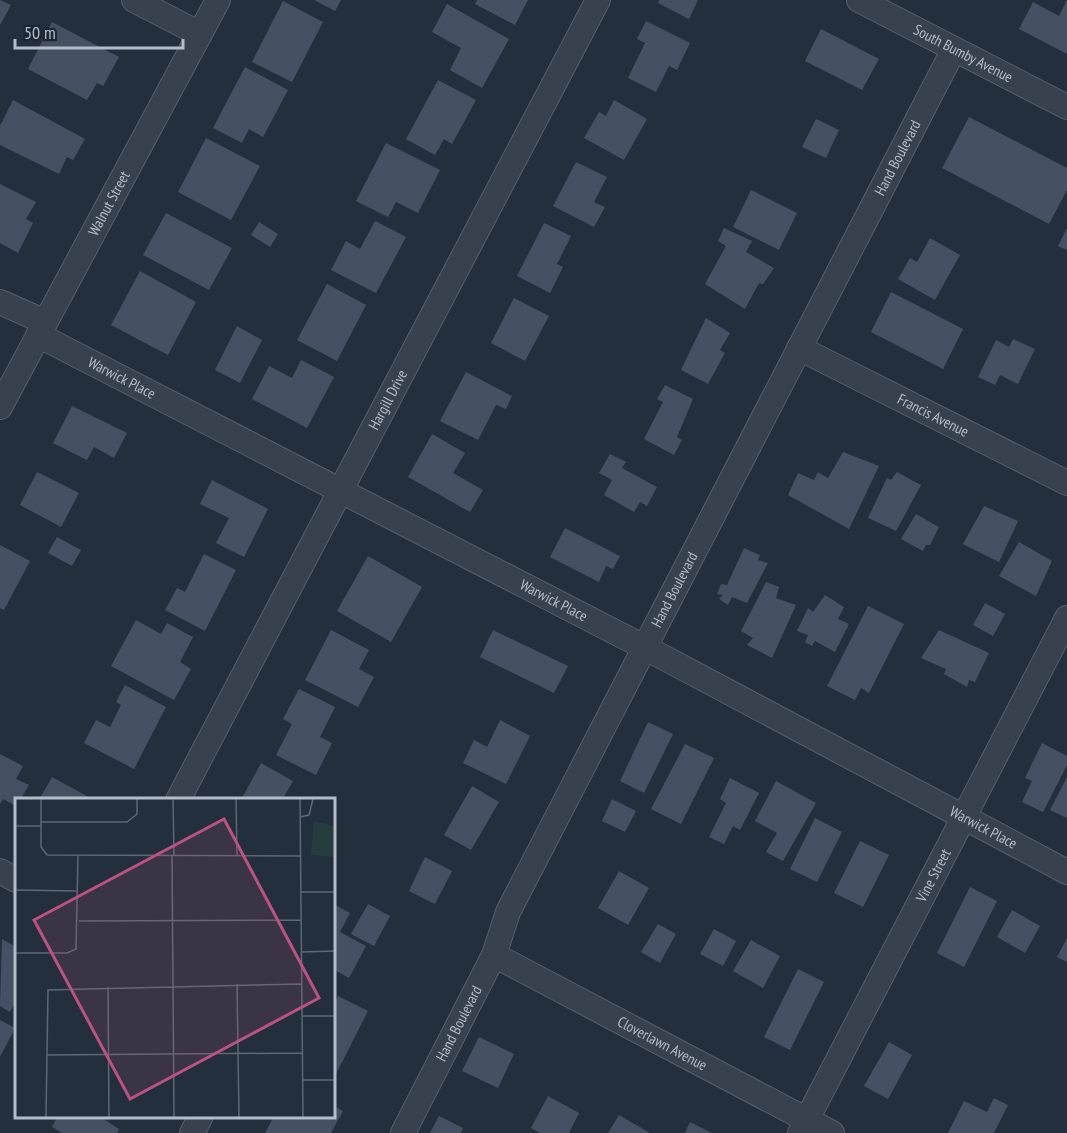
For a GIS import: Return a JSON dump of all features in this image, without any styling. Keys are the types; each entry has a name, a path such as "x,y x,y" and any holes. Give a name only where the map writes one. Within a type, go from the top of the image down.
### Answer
{"street":[{"path":"134,0 200,34"},
{"name":"Walnut Street","path":"0,407 218,0"},
{"name":"Hargill Drive","path":"179,798 598,0"},
{"name":"South Bumby Avenue","path":"860,0 1067,107"},
{"name":"Hand Boulevard","path":"403,1133 494,955 508,912 954,49"},
{"name":"Warwick Place","path":"0,302 42,329 340,492 644,647 1067,872"},
{"name":"Francis Avenue","path":"800,348 1067,483"},
{"name":"Vine Street","path":"804,1126 1067,618"},
{"path":"0,871 15,878"},
{"name":"Cloverlawn Avenue","path":"494,955 804,1126 832,1133"},
{"path":"192,1133 200,1118"}],"building":[{"path":"0,0 11,5 0,25"},
{"path":"314,0 341,0 335,11"},
{"path":"477,0 528,0 515,25 475,4"},
{"path":"659,0 698,0 689,19 658,3"},
{"path":"1067,0 1067,54 1019,29 1033,2 1059,16"},
{"path":"283,1 323,22 292,82 252,62"},
{"path":"447,4 509,39 482,88 450,70 461,48 432,32"},
{"path":"646,21 690,43 677,70 669,66 656,92 628,78 645,43 637,39"},
{"path":"52,22 119,57 103,86 97,83 87,100 28,69"},
{"path":"821,29 879,59 862,90 805,61"},
{"path":"245,67 288,90 263,137 249,129 242,143 213,128"},
{"path":"438,80 476,100 452,144 444,139 435,155 406,139"},
{"path":"13,100 85,139 73,160 67,157 59,174 0,145 0,126"},
{"path":"614,100 647,119 624,160 584,138 599,112 606,116"},
{"path":"969,117 1067,168 1067,190 1049,224 942,168"},
{"path":"816,119 839,130 826,158 802,147"},
{"path":"206,138 260,166 231,220 178,192"},
{"path":"386,143 440,170 418,213 396,202 388,217 356,201"},
{"path":"576,162 607,177 594,202 605,207 594,227 553,206"},
{"path":"0,184 36,202 26,219 33,223 18,253 0,243"},
{"path":"751,190 797,213 779,250 733,227"},
{"path":"166,213 232,248 209,290 143,255"},
{"path":"375,221 406,237 376,293 331,270 346,241 360,249"},
{"path":"259,222 278,234 270,247 251,235"},
{"path":"544,223 571,236 557,264 563,267 550,293 517,276"},
{"path":"724,228 752,241 746,252 774,268 763,284 759,283 745,309 705,284 726,246 718,241"},
{"path":"1067,228 1067,250 1058,246"},
{"path":"930,238 960,255 935,300 898,279 910,258 917,262"},
{"path":"140,271 196,302 168,355 111,325"},
{"path":"327,284 366,305 337,361 297,340"},
{"path":"891,292 963,329 943,369 871,332"},
{"path":"514,298 549,316 525,361 491,343"},
{"path":"706,318 730,333 720,350 725,353 708,384 681,370"},
{"path":"237,326 262,340 240,383 215,370"},
{"path":"1013,339 1035,349 1018,384 1000,375 995,385 978,377 996,340 1009,347"},
{"path":"301,360 334,377 307,428 252,399 269,366 292,378"},
{"path":"466,372 512,396 506,409 496,405 478,440 440,421"},
{"path":"665,385 693,399 677,437 682,440 674,455 644,439 663,402 657,399"},
{"path":"72,406 127,433 114,458 94,447 87,460 53,443"},
{"path":"432,434 465,453 453,473 483,490 470,512 408,477"},
{"path":"843,452 879,466 849,529 788,495 798,473 814,480 818,472 828,478"},
{"path":"610,454 626,462 622,468 657,487 647,506 640,502 634,512 604,495 612,480 599,473"},
{"path":"37,472 79,493 61,527 20,505"},
{"path":"897,472 921,485 896,531 868,518 887,478 891,480"},
{"path":"212,480 268,509 244,557 216,543 229,518 200,504"},
{"path":"984,506 1018,521 999,562 963,544"},
{"path":"916,514 939,527 930,545 926,545 923,551 901,539"},
{"path":"565,528 620,556 613,569 606,566 599,582 550,557"},
{"path":"57,537 81,550 72,566 48,553"},
{"path":"1019,542 1052,561 1036,596 999,576"},
{"path":"0,545 30,561 4,610 0,608"},
{"path":"744,548 760,555 758,560 768,563 747,603 732,597 728,605 719,599 723,595 717,594 721,584 727,585"},
{"path":"204,554 236,570 205,631 165,610 177,588 185,592"},
{"path":"368,556 422,587 391,642 337,611"},
{"path":"766,582 779,587 776,598 796,605 772,658 747,645 753,638 741,631"},
{"path":"825,595 844,607 838,619 849,624 835,652 815,641 812,646 805,642 808,635 797,631 808,608 813,612"},
{"path":"985,603 1005,614 993,636 973,625"},
{"path":"868,606 904,624 869,693 861,688 855,700 827,686"},
{"path":"136,620 161,634 167,623 193,637 180,662 191,669 174,700 111,666"},
{"path":"331,630 369,650 359,669 374,677 358,707 305,680"},
{"path":"493,630 568,666 554,693 480,657"},
{"path":"939,630 989,653 975,682 969,680 967,687 944,674 946,669 921,658"},
{"path":"125,685 166,707 134,769 84,743 96,720 110,727 121,705 116,702"},
{"path":"299,689 335,707 320,737 332,743 316,775 276,755 292,724 283,719"},
{"path":"500,720 530,736 506,784 463,763 474,740 487,747"},
{"path":"648,722 673,734 644,793 620,781"},
{"path":"1042,743 1067,756 1067,765 1043,812 1022,802 1032,781 1025,778"},
{"path":"685,744 714,758 681,824 651,809"},
{"path":"0,754 23,766 16,779 29,785 21,798 15,798 15,805 3,799 0,804"},
{"path":"261,763 293,781 283,798 242,798"},
{"path":"52,777 90,798 40,798"},
{"path":"1067,777 1067,818 1050,810"},
{"path":"730,778 759,793 740,830 733,826 724,844 709,837 726,803 720,799"},
{"path":"776,781 816,803 783,861 766,852 777,833 755,821"},
{"path":"472,786 499,802 471,850 444,835"},
{"path":"612,799 636,811 625,832 602,821"},
{"path":"815,818 842,832 817,882 790,869"},
{"path":"860,841 889,855 863,907 834,893"},
{"path":"425,857 452,871 435,904 409,891"},
{"path":"619,871 649,888 628,925 598,908"},
{"path":"970,887 997,901 964,967 937,953"},
{"path":"368,904 390,916 374,946 351,934"},
{"path":"334,905 350,913 340,932 366,946 349,978 334,970"},
{"path":"1012,910 1040,926 1025,953 997,937"},
{"path":"658,924 676,934 660,963 641,952"},
{"path":"714,929 736,941 723,966 700,954"},
{"path":"1067,938 1067,962 1057,957"},
{"path":"2,939 15,946 15,1002 10,1012 0,1006"},
{"path":"751,940 780,956 763,988 733,971"},
{"path":"798,969 824,982 790,1050 764,1037"},
{"path":"338,996 368,1011 334,1078 334,1004"},
{"path":"0,1020 15,1028 0,1057"},
{"path":"479,1037 514,1054 498,1088 462,1071"},
{"path":"889,1042 912,1055 888,1099 864,1086"},
{"path":"548,1096 579,1113 569,1133 540,1133 531,1128"},
{"path":"994,1098 1008,1105 994,1133 948,1133 964,1101 987,1112"},
{"path":"334,1106 343,1111 331,1133 265,1133 273,1118 334,1118"},
{"path":"619,1115 650,1133 608,1133"},
{"path":"439,1116 463,1128 461,1133 430,1133"},
{"path":"57,1118 102,1118 119,1129 117,1133 62,1133 52,1127"},
{"path":"690,1122 712,1133 685,1133"}]}
